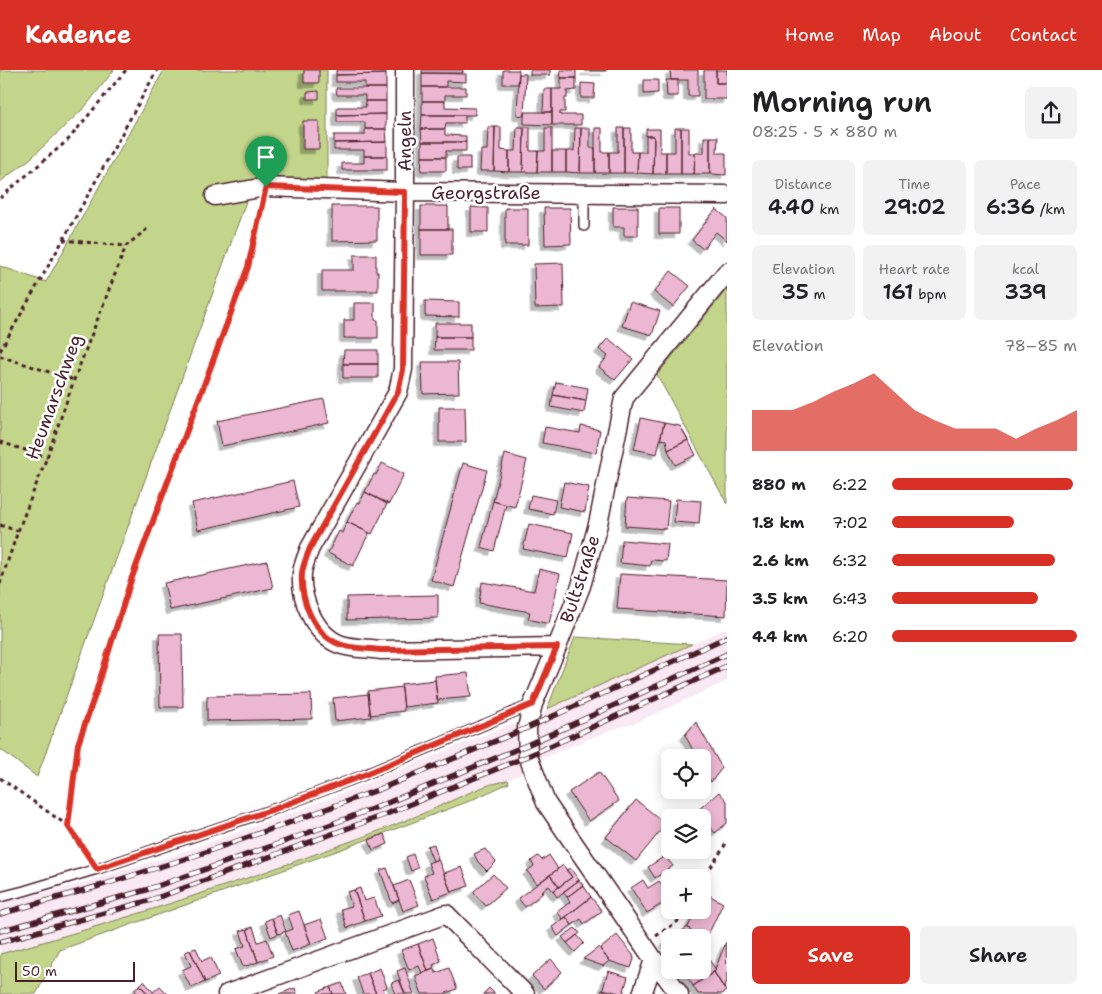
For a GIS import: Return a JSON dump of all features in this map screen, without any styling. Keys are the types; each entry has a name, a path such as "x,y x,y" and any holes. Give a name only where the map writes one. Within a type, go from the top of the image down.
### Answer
{"street":[{"name":"Angeln","path":"405,70 403,370 398,392 310,548 302,571 302,590 308,612 324,634 338,644 381,650 557,647"},
{"name":"Georgstraße","path":"215,196 266,187 405,192 727,194"},
{"name":"Bultstraße","path":"680,994 643,945 546,803 528,756 527,728 533,704 581,586 598,524 624,398 727,272"},
{"path":"235,992 446,914 525,994"},
{"path":"642,994 654,960"}],"lane":[{"path":"584,194 584,226"},
{"path":"0,897 97,869 277,808 364,775 533,704"}],"path":[{"path":"0,198 68,140 126,70"},
{"path":"0,351 156,70"},
{"path":"68,826 78,744 131,580 248,267 266,187"},
{"name":"Heumarschweg","path":"0,584 74,380 126,246 147,229"},
{"path":"63,240 126,246"},
{"path":"0,356 74,380"},
{"path":"0,442 47,457"},
{"path":"0,525 18,532"},
{"path":"0,778 68,826 97,869"},
{"path":"710,869 727,842"},
{"path":"643,945 679,919"}],"shaded area":[{"path":"727,628 727,681 633,724 613,729 543,758 539,766 501,783 489,785 347,843 145,912 0,954 0,904 71,886 171,856 303,809 502,728 544,714 547,709"}],"green space":[{"path":"0,70 114,70 85,107 30,159 0,182"},
{"path":"164,70 327,70 327,184 252,185 37,777 0,749 0,266 46,282"},
{"path":"727,289 727,504 657,375"},
{"path":"575,637 692,644 547,709"},
{"path":"508,780 509,783 467,802 60,950 36,994 0,994 0,954 131,916 260,874 388,827 486,786"}],"building":[{"path":"304,70 319,70 319,83 304,83"},
{"path":"336,70 386,70 386,74 336,75"},
{"path":"422,70 463,70 463,73 422,73"},
{"path":"503,70 519,70 518,84 503,84"},
{"path":"530,70 550,70 550,75 530,75"},
{"path":"560,70 576,70 576,78 561,78"},
{"path":"606,70 606,71 585,71"},
{"path":"670,70 698,70 698,96 688,96 688,80 671,80"},
{"path":"704,70 716,70 716,83 727,83 727,99 704,99"},
{"path":"716,70 727,70 727,83 716,83"},
{"path":"422,73 466,74 466,82 446,81 446,87 422,87"},
{"path":"386,74 386,88 365,88 365,82 336,82 336,75"},
{"path":"519,74 526,74 524,116 517,115"},
{"path":"561,78 576,78 576,90 567,91 565,112 560,112 560,115 581,115 581,125 552,125 552,89 561,89"},
{"path":"644,80 658,80 658,93 644,94"},
{"path":"666,80 678,80 678,96 667,96"},
{"path":"581,83 595,84 594,98 581,98"},
{"path":"422,87 466,87 466,95 445,95 445,101 422,101"},
{"path":"336,88 386,88 386,101 365,101 365,95 337,95"},
{"path":"544,89 552,89 552,112 543,112"},
{"path":"319,91 319,99 307,99 307,92"},
{"path":"365,101 386,101 386,114 337,115 337,107 366,107"},
{"path":"422,101 445,101 445,107 475,108 475,115 422,115"},
{"path":"524,112 552,112 552,125 524,124"},
{"path":"386,114 386,129 365,129 365,122 337,122 337,115"},
{"path":"422,115 465,115 465,123 446,123 445,129 421,129"},
{"path":"303,121 319,121 319,149 303,149"},
{"path":"488,127 495,127 494,171 480,171 481,150 487,150"},
{"path":"495,127 501,127 501,150 509,151 509,172 494,171"},
{"path":"517,127 524,127 523,172 509,172 509,151 516,151"},
{"path":"524,127 530,127 530,151 538,151 537,172 523,172"},
{"path":"545,128 552,128 552,172 537,172 538,151 545,151"},
{"path":"575,128 581,128 580,173 566,172 566,151 574,151"},
{"path":"581,128 590,128 590,148 595,148 595,173 580,173"},
{"path":"595,128 602,128 602,152 609,152 609,173 595,173"},
{"path":"618,128 624,128 624,173 609,173 609,152 618,152"},
{"path":"624,128 631,128 631,152 638,152 637,173 624,173"},
{"path":"675,128 681,128 681,174 666,174 666,152 675,152"},
{"path":"681,128 689,128 689,153 695,153 694,174 681,174"},
{"path":"365,129 386,129 387,142 334,143 334,135 365,135"},
{"path":"421,129 445,129 445,135 466,136 466,142 422,142"},
{"path":"646,129 660,129 660,152 666,152 666,174 653,174 654,136 646,136"},
{"path":"646,136 654,136 653,174 637,173 638,152 646,152"},
{"path":"704,137 710,137 710,174 694,174 695,153 704,153"},
{"path":"710,137 718,137 717,153 726,153 726,175 710,174"},
{"path":"387,142 387,156 364,156 364,150 334,150 334,143"},
{"path":"422,142 466,142 466,151 446,151 446,157 422,157"},
{"path":"552,151 566,151 566,172 552,172"},
{"path":"364,156 387,156 387,170 342,170 342,163 364,163"},
{"path":"422,157 446,157 446,171 421,171"},
{"path":"457,157 470,157 470,170 457,170"},
{"path":"332,206 377,206 377,240 332,241"},
{"path":"421,206 448,206 448,229 421,229"},
{"path":"471,207 488,208 488,232 471,232"},
{"path":"613,207 638,207 638,236 624,236 624,227 613,227"},
{"path":"505,208 528,208 528,245 505,245"},
{"path":"544,208 570,208 571,244 545,245"},
{"path":"659,208 679,208 679,234 659,234"},
{"path":"716,209 727,218 727,241 716,232 703,249 692,240"},
{"path":"421,229 452,229 452,255 421,255"},
{"path":"354,255 376,255 378,291 322,291 322,270 354,270"},
{"path":"563,263 564,307 535,308 534,264"},
{"path":"671,271 690,286 673,307 654,292"},
{"path":"425,301 459,302 459,317 425,316"},
{"path":"630,302 660,311 652,335 622,326"},
{"path":"354,303 375,303 375,320 378,320 378,338 344,338 344,320 354,320"},
{"path":"435,323 471,323 471,337 435,337"},
{"path":"435,337 471,337 471,350 434,350"},
{"path":"608,338 633,359 615,380 599,367 608,356 599,349"},
{"path":"344,350 378,350 378,364 343,364"},
{"path":"422,362 458,362 459,393 423,394"},
{"path":"343,364 378,364 378,378 343,378"},
{"path":"556,382 588,388 586,401 553,395"},
{"path":"553,395 586,401 584,413 551,407"},
{"path":"324,399 329,423 222,446 217,421"},
{"path":"439,407 465,407 466,442 439,442"},
{"path":"641,418 664,423 657,454 634,449"},
{"path":"664,423 680,426 688,440 668,450 666,440 660,439"},
{"path":"581,426 600,430 596,453 542,443 545,427 580,433"},
{"path":"688,440 696,455 675,465 668,450"},
{"path":"505,454 527,460 515,507 493,501"},
{"path":"382,463 404,474 389,504 365,492"},
{"path":"463,463 487,470 454,587 431,580"},
{"path":"293,481 299,507 198,530 192,503"},
{"path":"564,482 589,487 585,512 559,507"},
{"path":"365,492 387,504 372,534 347,522 357,502 360,503"},
{"path":"531,495 556,500 553,514 528,509"},
{"path":"627,498 669,501 666,529 625,526"},
{"path":"676,499 701,501 699,524 674,522"},
{"path":"493,501 506,505 494,551 481,547"},
{"path":"347,522 369,533 353,566 328,553 339,531 342,533"},
{"path":"529,524 573,533 568,558 523,549"},
{"path":"622,540 668,544 666,561 651,560 650,566 620,563"},
{"path":"267,561 273,588 170,610 164,583"},
{"path":"539,569 560,574 549,624 528,619 530,612 479,603 482,582 534,591"},
{"path":"620,574 727,580 726,616 617,609"},
{"path":"438,595 438,618 347,620 347,597"},
{"path":"159,634 182,634 183,707 160,707"},
{"path":"468,673 471,697 437,700 435,676"},
{"path":"435,680 438,703 404,707 401,684"},
{"path":"402,687 404,711 370,715 368,691"},
{"path":"311,694 312,719 207,721 207,696"},
{"path":"368,694 371,717 335,721 333,698"},
{"path":"696,722 722,768 711,782 711,749 692,749 685,735"},
{"path":"599,772 619,801 589,821 569,792"},
{"path":"719,792 727,801 727,823 715,833 711,828 711,809 699,809"},
{"path":"636,800 661,820 661,830 636,861 606,837"},
{"path":"384,834 388,844 373,850 369,840"},
{"path":"434,844 438,859 433,861 427,846"},
{"path":"485,849 496,862 487,871 478,862 474,854"},
{"path":"413,854 418,868 411,871 406,857"},
{"path":"549,855 558,869 537,884 527,871 534,866 531,861 538,856 542,860"},
{"path":"438,859 451,892 433,899 424,876 432,873 428,863"},
{"path":"661,859 667,859 673,866 668,869 661,869 661,874 655,878 648,867"},
{"path":"563,865 572,877 559,887 550,875"},
{"path":"462,867 469,886 451,892 444,873"},
{"path":"387,868 399,900 392,903 380,870"},
{"path":"570,868 579,880 557,897 553,891 572,877 566,870"},
{"path":"493,874 506,888 486,906 473,892"},
{"path":"550,875 559,887 553,891 549,886 541,891 543,893 525,907 518,898"},
{"path":"409,880 419,905 403,911 394,886"},
{"path":"579,880 583,885 567,897 563,892"},
{"path":"643,880 648,888 659,881 661,884 661,904 647,913 631,888"},
{"path":"583,885 591,897 563,919 557,912 570,902 567,897"},
{"path":"360,888 364,901 374,898 381,916 365,921 354,890"},
{"path":"354,890 365,921 347,928 341,909 352,906 347,892"},
{"path":"711,896 723,903 711,929 689,929 688,927 692,919 711,919"},
{"path":"591,897 602,911 584,924 581,919 572,925 566,917"},
{"path":"299,911 311,944 292,951 285,932 293,929 288,915"},
{"path":"280,915 286,931 278,934 272,918"},
{"path":"566,917 572,925 558,936 552,927"},
{"path":"272,918 278,934 271,937 265,921"},
{"path":"321,919 328,938 311,944 304,925"},
{"path":"253,927 258,942 267,939 273,956 258,962 247,929"},
{"path":"575,928 580,933 567,943 562,937"},
{"path":"247,929 258,962 243,967 236,949 245,946 240,931"},
{"path":"577,935 584,943 575,952 567,943"},
{"path":"617,935 633,955 634,959 631,968 609,961 600,949"},
{"path":"433,938 441,961 433,965 434,969 428,971 418,944"},
{"path":"726,942 727,981 724,989 714,972"},
{"path":"418,944 428,971 422,973 419,966 409,970 401,950"},
{"path":"599,947 609,961 603,966 583,959"},
{"path":"196,948 202,961 211,957 219,976 205,982 190,950"},
{"path":"190,950 205,982 191,988 182,970 191,966 185,952"},
{"path":"551,959 562,972 544,989 532,976"},
{"path":"711,962 716,970 711,973"},
{"path":"380,968 387,987 383,989 385,994 376,994 368,973"},
{"path":"405,968 414,994 405,994 397,971"},
{"path":"449,968 457,989 444,994 422,994 415,976 434,969 436,973"},
{"path":"608,971 628,977 623,994 603,989"},
{"path":"714,972 726,991 722,994 698,994 693,986 704,979 711,979 711,974"},
{"path":"368,973 376,994 363,994 357,977"},
{"path":"689,979 703,979 693,986"},
{"path":"399,980 405,994 395,994 391,983"},
{"path":"144,981 153,992 160,986 168,994 148,994 140,985"},
{"path":"342,983 346,994 333,994 330,987"},
{"path":"140,985 148,994 138,994 134,989"},
{"path":"330,987 333,994 319,994 318,992"},
{"path":"295,988 297,994 279,994"},
{"path":"489,988 495,994 483,994"},
{"path":"602,990 616,994 601,994"}],"railway":[{"path":"0,914 99,886 194,856 380,789 527,728 727,637"},
{"path":"0,931 146,890 380,806 527,745 727,654"},
{"path":"0,942 151,900 384,815 528,756 727,666"}],"route":[{"path":"266,187 405,192 403,370 398,392 310,548 302,571 302,590 308,612 324,634 338,644 353,647 381,650 557,647 533,704 364,775 277,808 97,869 68,826 78,744 131,580 248,267 266,187"}]}
